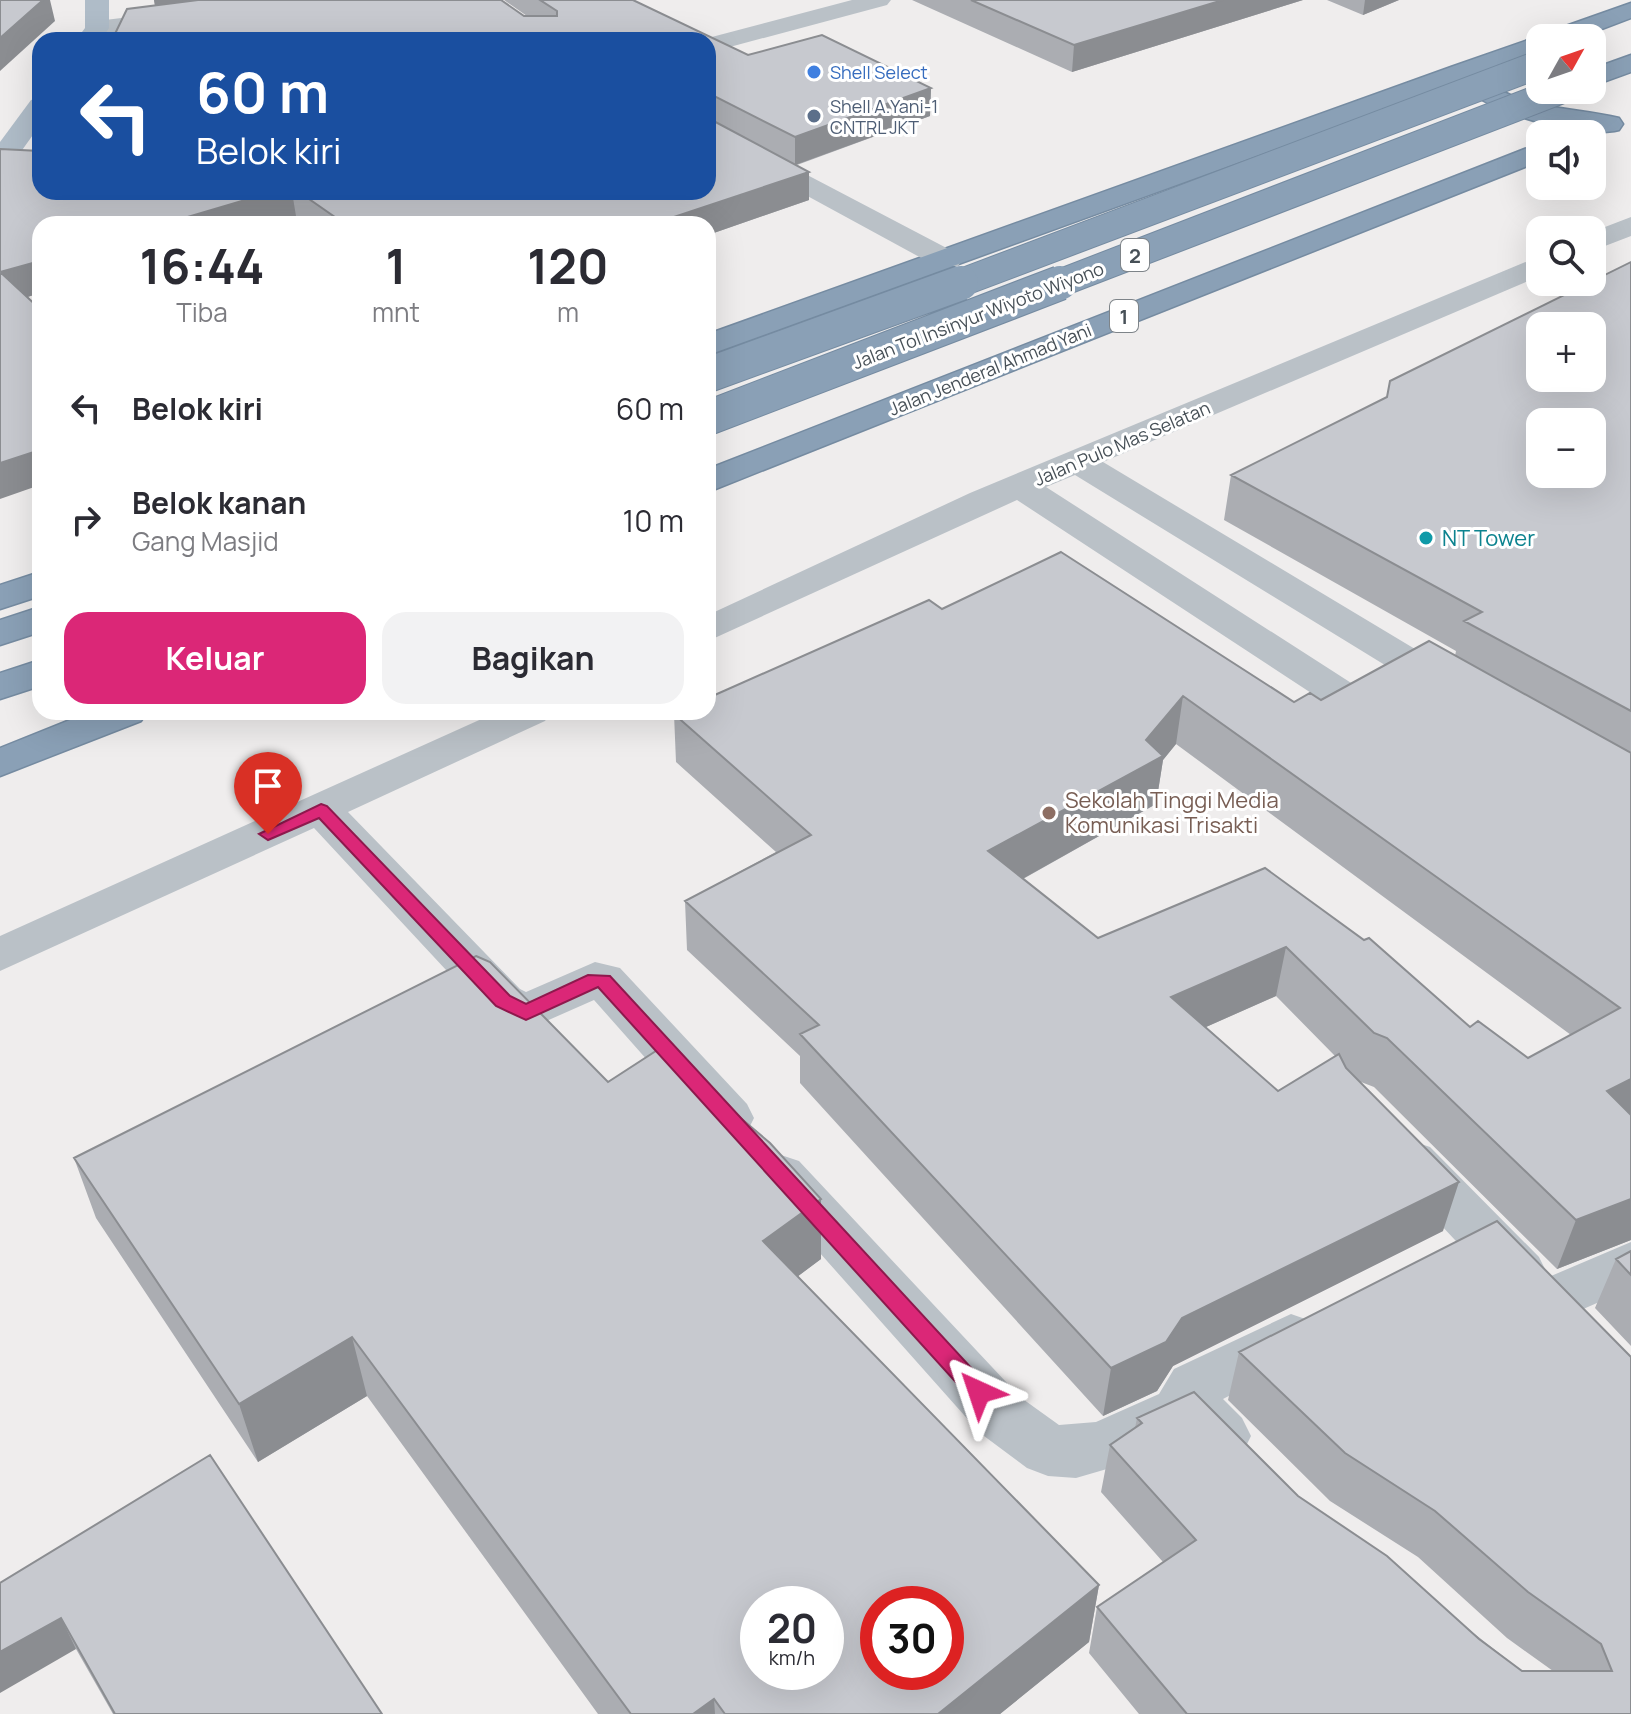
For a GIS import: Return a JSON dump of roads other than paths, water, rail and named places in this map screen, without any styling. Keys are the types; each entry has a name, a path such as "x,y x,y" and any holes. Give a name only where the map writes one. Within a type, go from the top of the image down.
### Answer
{"highway":[{"path":"1593,24 1631,10"},
{"path":"1606,40 1631,30"},
{"path":"716,342 1526,49"},
{"path":"1606,73 1631,63"},
{"name":"Jalan Tol Insinyur Wiyoto Wiyono","path":"716,372 1042,253 1526,69"},
{"path":"1460,72 1476,88 1505,105 1553,117 1620,120"},
{"name":"Jalan Tol Insinyur Wiyoto Wiyono","path":"716,415 1526,103"},
{"name":"Jalan Jenderal Ahmad Yani","path":"716,478 1526,157"},
{"path":"0,598 32,586"},
{"path":"0,633 32,622"},
{"path":"0,687 32,675"},
{"path":"0,763 107,720"}],"main road":[{"path":"93,32 97,0"},
{"path":"0,162 32,117"}],"street":[{"path":"717,43 879,0"},
{"path":"105,32 205,15"},
{"path":"716,135 947,260"},
{"path":"0,162 32,158"},
{"path":"1606,236 1631,226"},
{"name":"Jalan Pulo Mas Selatan","path":"716,625 1020,486 1526,271"},
{"path":"1078,462 1398,658 1487,707"},
{"path":"1020,486 1345,697"},
{"path":"0,955 514,720"},
{"path":"321,810 503,1001 526,1013 595,979 603,980 1000,1415 1048,1450 1076,1452 1104,1446 1191,1405"},
{"path":"1376,1125 1465,1248 1547,1302 1586,1342"},
{"path":"1547,1302 1631,1264"},
{"path":"1254,1469 1191,1405 1187,1394 1194,1386 1333,1316"}],"place":[{"name":"Shell Select","path":"814,72"},
{"name":"Shell A.Yani-1 CNTRL JKT","path":"814,116"},
{"name":"NT Tower","path":"1426,538"},
{"name":"Sekolah Tinggi Media Komunikasi Trisakti","path":"1049,813"}]}
